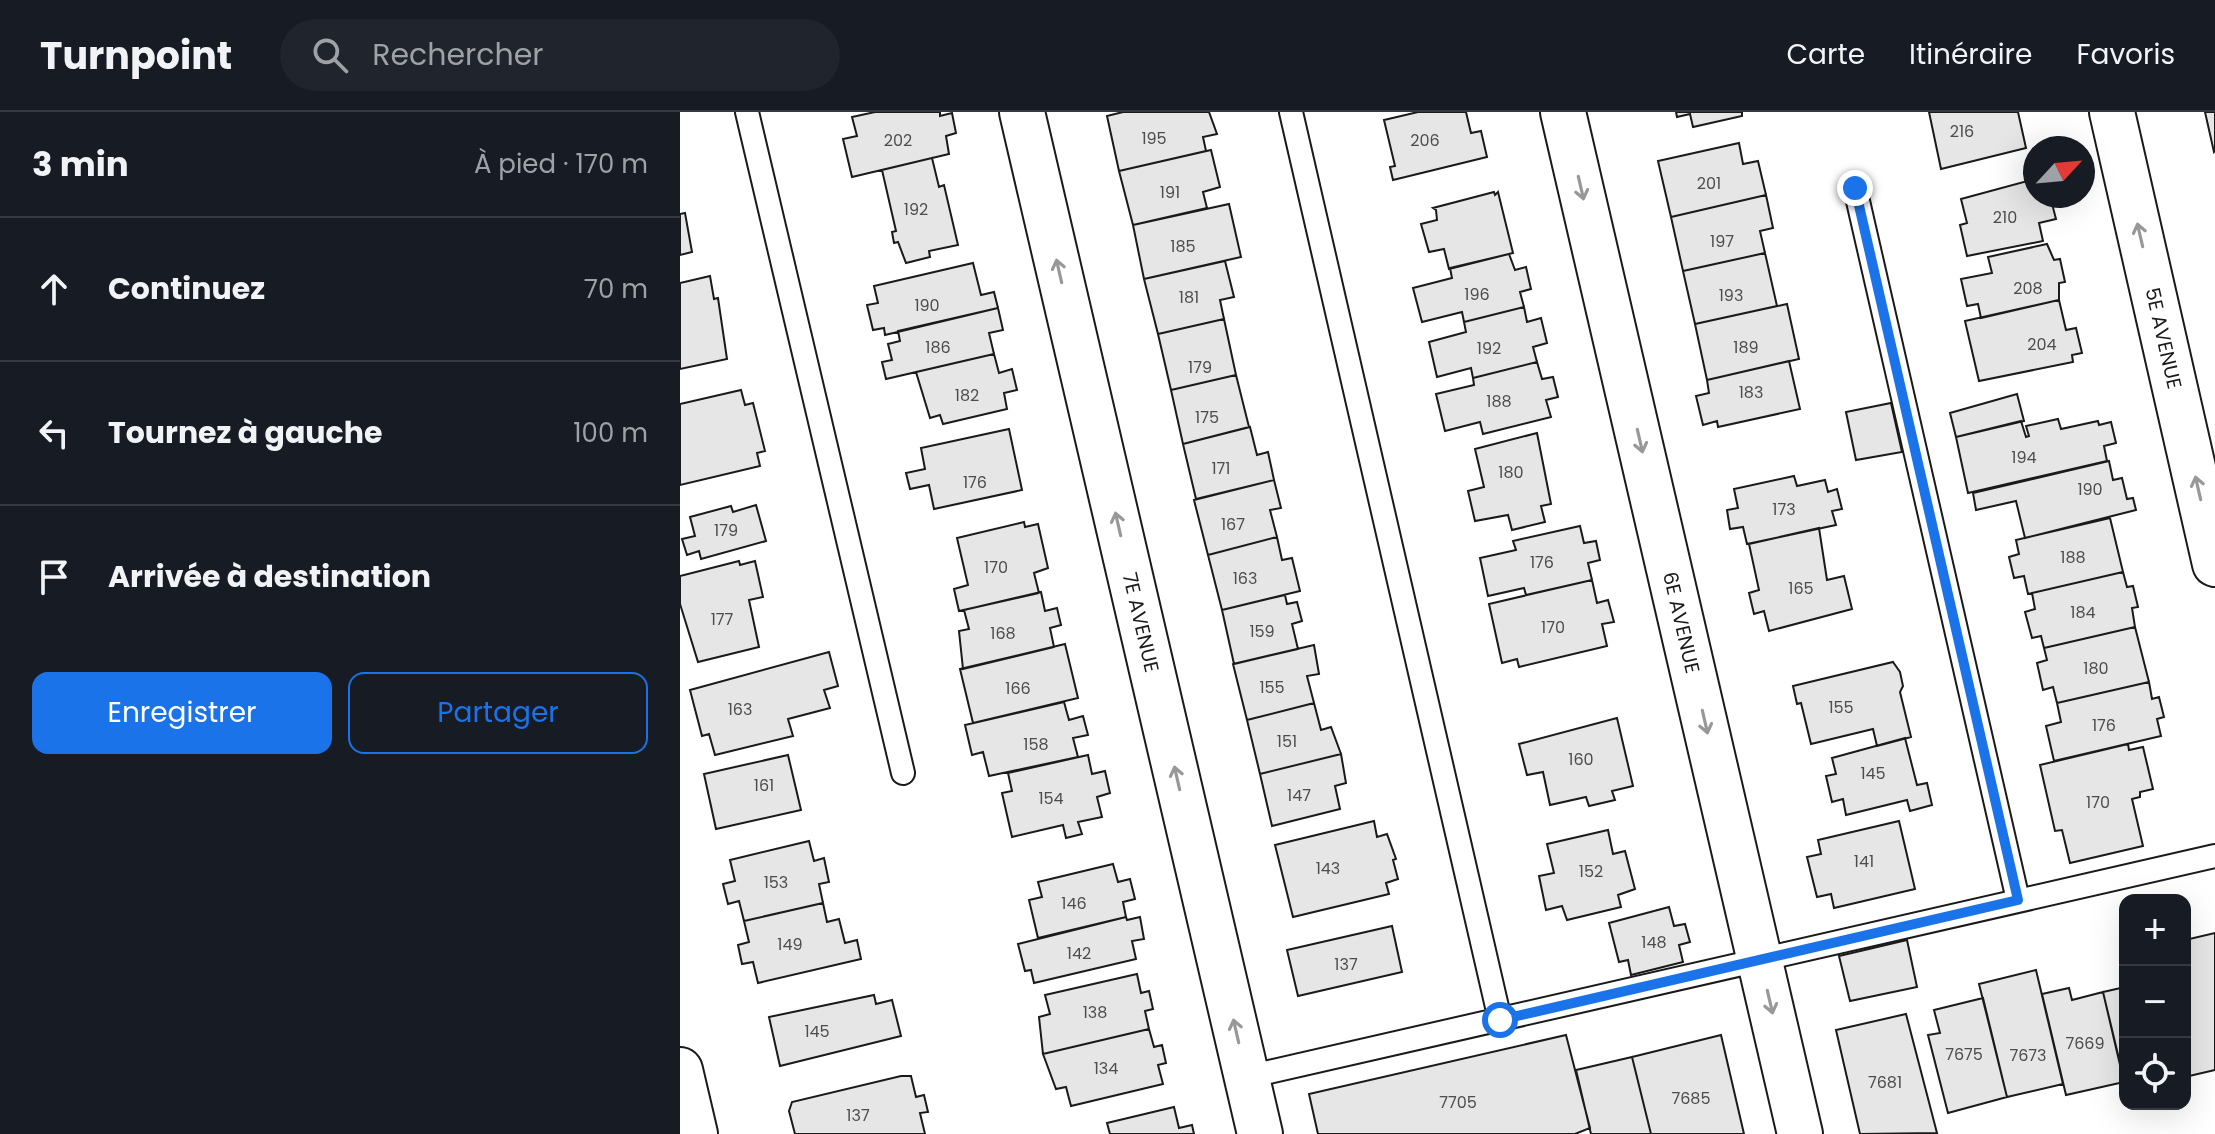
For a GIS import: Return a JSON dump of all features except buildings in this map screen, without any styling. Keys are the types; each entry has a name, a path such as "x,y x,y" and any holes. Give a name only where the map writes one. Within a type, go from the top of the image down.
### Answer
{"street":[{"name":"7E AVENUE","path":"1022,112 1260,1134"},
{"name":"6E AVENUE","path":"1563,112 1800,1134"},
{"name":"5E AVENUE","path":"2112,112 2215,564"},
{"path":"680,1070 695,1134"}],"lane":[{"path":"747,112 903,773"},
{"path":"1291,112 1500,1020"},
{"path":"1855,188 2018,900"},
{"path":"1247,1077 2215,856"}],"route":[{"path":"1500,1020 2018,900 1855,188"}]}
